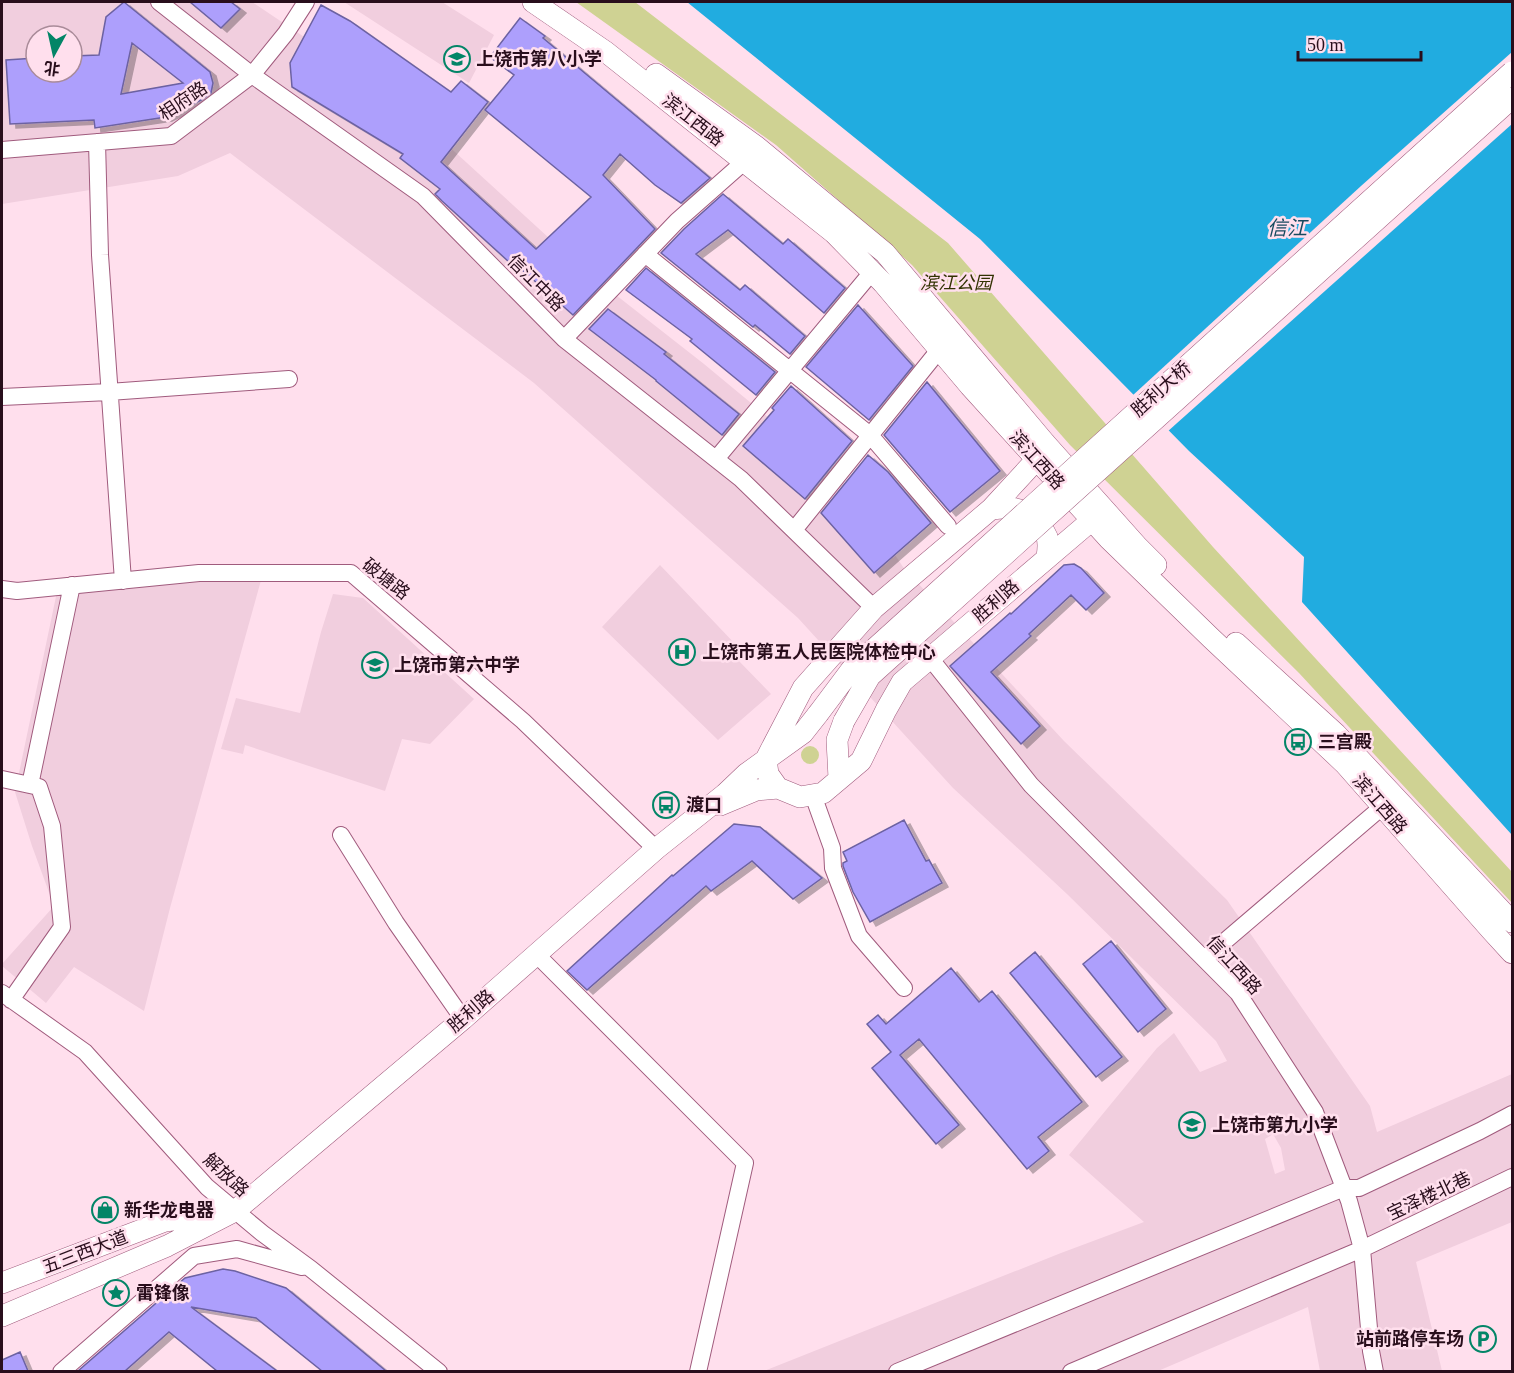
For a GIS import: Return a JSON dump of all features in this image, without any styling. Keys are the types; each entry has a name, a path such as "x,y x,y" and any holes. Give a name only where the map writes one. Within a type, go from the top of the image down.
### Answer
{"main road":[{"name":"滨江西路","path":"533,2 606,52 834,233 872,272 1109,539 1210,638 1345,764 1512,952"},
{"name":"滨江西路","path":"556,2 757,147 885,253 1046,443 1138,547 1228,635 1336,734 1512,922"},
{"name":"胜利大桥","path":"766,759 803,733 851,670 1512,72"},
{"name":"胜利大桥","path":"839,778 837,740 844,721 870,676 1512,98"},
{"path":"778,788 768,774 766,759 804,688 874,608 918,579 983,519 1037,459"},
{"path":"983,519 1011,507 1024,511 1039,524 1046,536 1048,545 1036,562"},
{"name":"胜利路","path":"813,795 823,793 861,761 902,682 930,658 967,620 1036,562 1092,520"},
{"name":"胜利路","path":"235,1211 463,1018 656,849 766,759"},
{"path":"705,810 756,790 778,788 800,797 813,795"},
{"name":"五三西大道","path":"2,1283 165,1221 235,1211"},
{"name":"五三西大道","path":"2,1316 167,1246 235,1211"}],"street":[{"name":"信江中路","path":"159,2 252,75 423,196 564,339 741,479 874,608"},
{"name":"相府路","path":"2,150 171,136 252,75 286,33 306,2"},
{"path":"97,142 100,255 123,580"},
{"path":"564,339 678,221 745,161"},
{"path":"645,254 870,435 948,526"},
{"path":"716,459 872,272"},
{"path":"794,530 939,350"},
{"path":"2,397 289,379"},
{"name":"破塘路","path":"2,589 17,591 199,573 351,573 523,721 656,849"},
{"path":"30,785 72,585"},
{"name":"信江西路","path":"930,658 1031,785 1238,993 1315,1112 1347,1194 1362,1249 1371,1351 1375,1371"},
{"path":"2,778 39,787 52,826 62,927 6,996"},
{"path":"813,795 832,848 833,868 859,936 904,988"},
{"path":"1204,959 1382,807"},
{"path":"341,835 396,923 463,1018"},
{"path":"536,954 745,1163 698,1371"},
{"name":"解放路","path":"6,996 85,1052 207,1187 439,1371"},
{"path":"897,1371 1347,1194 1512,1114"},
{"name":"宝泽楼北巷","path":"1071,1371 1362,1249 1512,1177"},
{"path":"61,1371 194,1256 237,1249 311,1269"}],"shaded area":[{"path":"2,2 252,2 398,100 584,270 704,364 852,490 903,567 1064,741 1227,900 1370,1106 1377,1132 1512,1074 1512,1222 1416,1262 1442,1371 1320,1371 1308,1307 1158,1371 764,1371 1144,1222 1069,1155 1157,1048 1174,1033 1200,1072 1227,1061 1216,1041 1067,894 953,788 798,618 534,383 230,153 178,176 2,204","holes":["1273,1134 1281,1148 1285,1170 1275,1174 1265,1139"]},
{"name":"上饶市第八小学","path":"344,2 442,2 494,35 469,83"},
{"name":"上饶市第五人民医院体检中心","path":"660,565 737,646 737,659 771,694 718,740 602,627"},
{"path":"263,573 170,908 144,1011 74,967 46,1003 2,964 54,906 15,792 58,587"},
{"name":"上饶市第六中学","path":"333,594 363,598 474,699 430,744 402,739 385,791 245,745 243,754 221,749 236,698 300,713"}],"green space":[{"name":"滨江公园","path":"576,2 635,2 948,243 1213,547 1512,872 1512,903 1299,673 1070,445 912,265 776,145"},
{"path":"806,746 814,746 819,751 817,762 806,764 801,759 801,751"}],"water":[{"name":"信江","path":"687,2 1512,2 1512,835 1302,602 1304,557 1189,451 980,239"}],"pier":[{"path":"1512,52 1512,124 1167,432 1132,396 1361,186"}],"building":[{"path":"124,2 210,72 213,83 211,93 166,117 95,128 94,120 10,124 6,60 24,59 24,84 84,84 84,56 99,55 106,17","holes":["132,43 183,83 121,94"]},
{"path":"190,2 231,2 240,9 221,28"},
{"path":"321,5 350,21 451,92 461,81 488,102 441,162 536,249 591,197 485,110 514,75 490,57 520,18 545,36 543,38 710,178 681,203 655,185 620,154 603,175 655,229 573,315 511,260 509,262 442,201 435,194 440,189 400,158 403,154 292,87 290,63"},
{"path":"723,194 783,244 788,239 845,288 824,313 728,230 696,254 740,290 745,285 805,336 790,354 661,253"},
{"path":"646,268 775,372 756,395 690,341 692,339 626,290"},
{"path":"858,305 913,366 869,420 806,367"},
{"path":"608,309 666,352 664,354 739,414 722,435 656,380 589,329"},
{"path":"927,382 1000,471 950,512 884,435"},
{"path":"791,386 852,441 805,499 743,446"},
{"path":"868,455 888,472 931,523 874,573 821,513"},
{"path":"1074,564 1081,568 1104,593 1086,610 1071,595 1029,634 1031,636 991,672 1040,726 1021,744 950,666 1064,565"},
{"path":"904,820 926,861 929,860 942,883 870,922 853,892 843,866 843,863 847,861 843,852"},
{"path":"734,824 760,827 822,878 793,899 752,861 711,891 706,886 587,990 567,971 672,875"},
{"path":"1111,941 1166,1009 1138,1032 1083,964"},
{"path":"1035,952 1122,1057 1096,1077 1010,973"},
{"path":"951,968 979,1002 992,991 1082,1102 1038,1137 1049,1151 1027,1169 919,1039 900,1055 959,1125 936,1144 872,1068 891,1052 867,1024 878,1015 886,1024"},
{"path":"223,1269 286,1288 386,1371 322,1371 256,1318 191,1307 277,1371 217,1371 169,1332 125,1371 78,1371 185,1278"},
{"path":"20,1352 28,1371 2,1371 2,1360"}],"place":[{"name":"上饶市第八小学","path":"457,59"},
{"name":"上饶市第五人民医院体检中心","path":"682,652"},
{"name":"上饶市第六中学","path":"375,665"},
{"name":"三宫殿","path":"1298,742"},
{"name":"渡口","path":"666,805"},
{"name":"上饶市第九小学","path":"1192,1125"},
{"name":"新华龙电器","path":"105,1210"},
{"name":"雷锋像","path":"116,1293"},
{"name":"站前路停车场","path":"1483,1339"}]}
